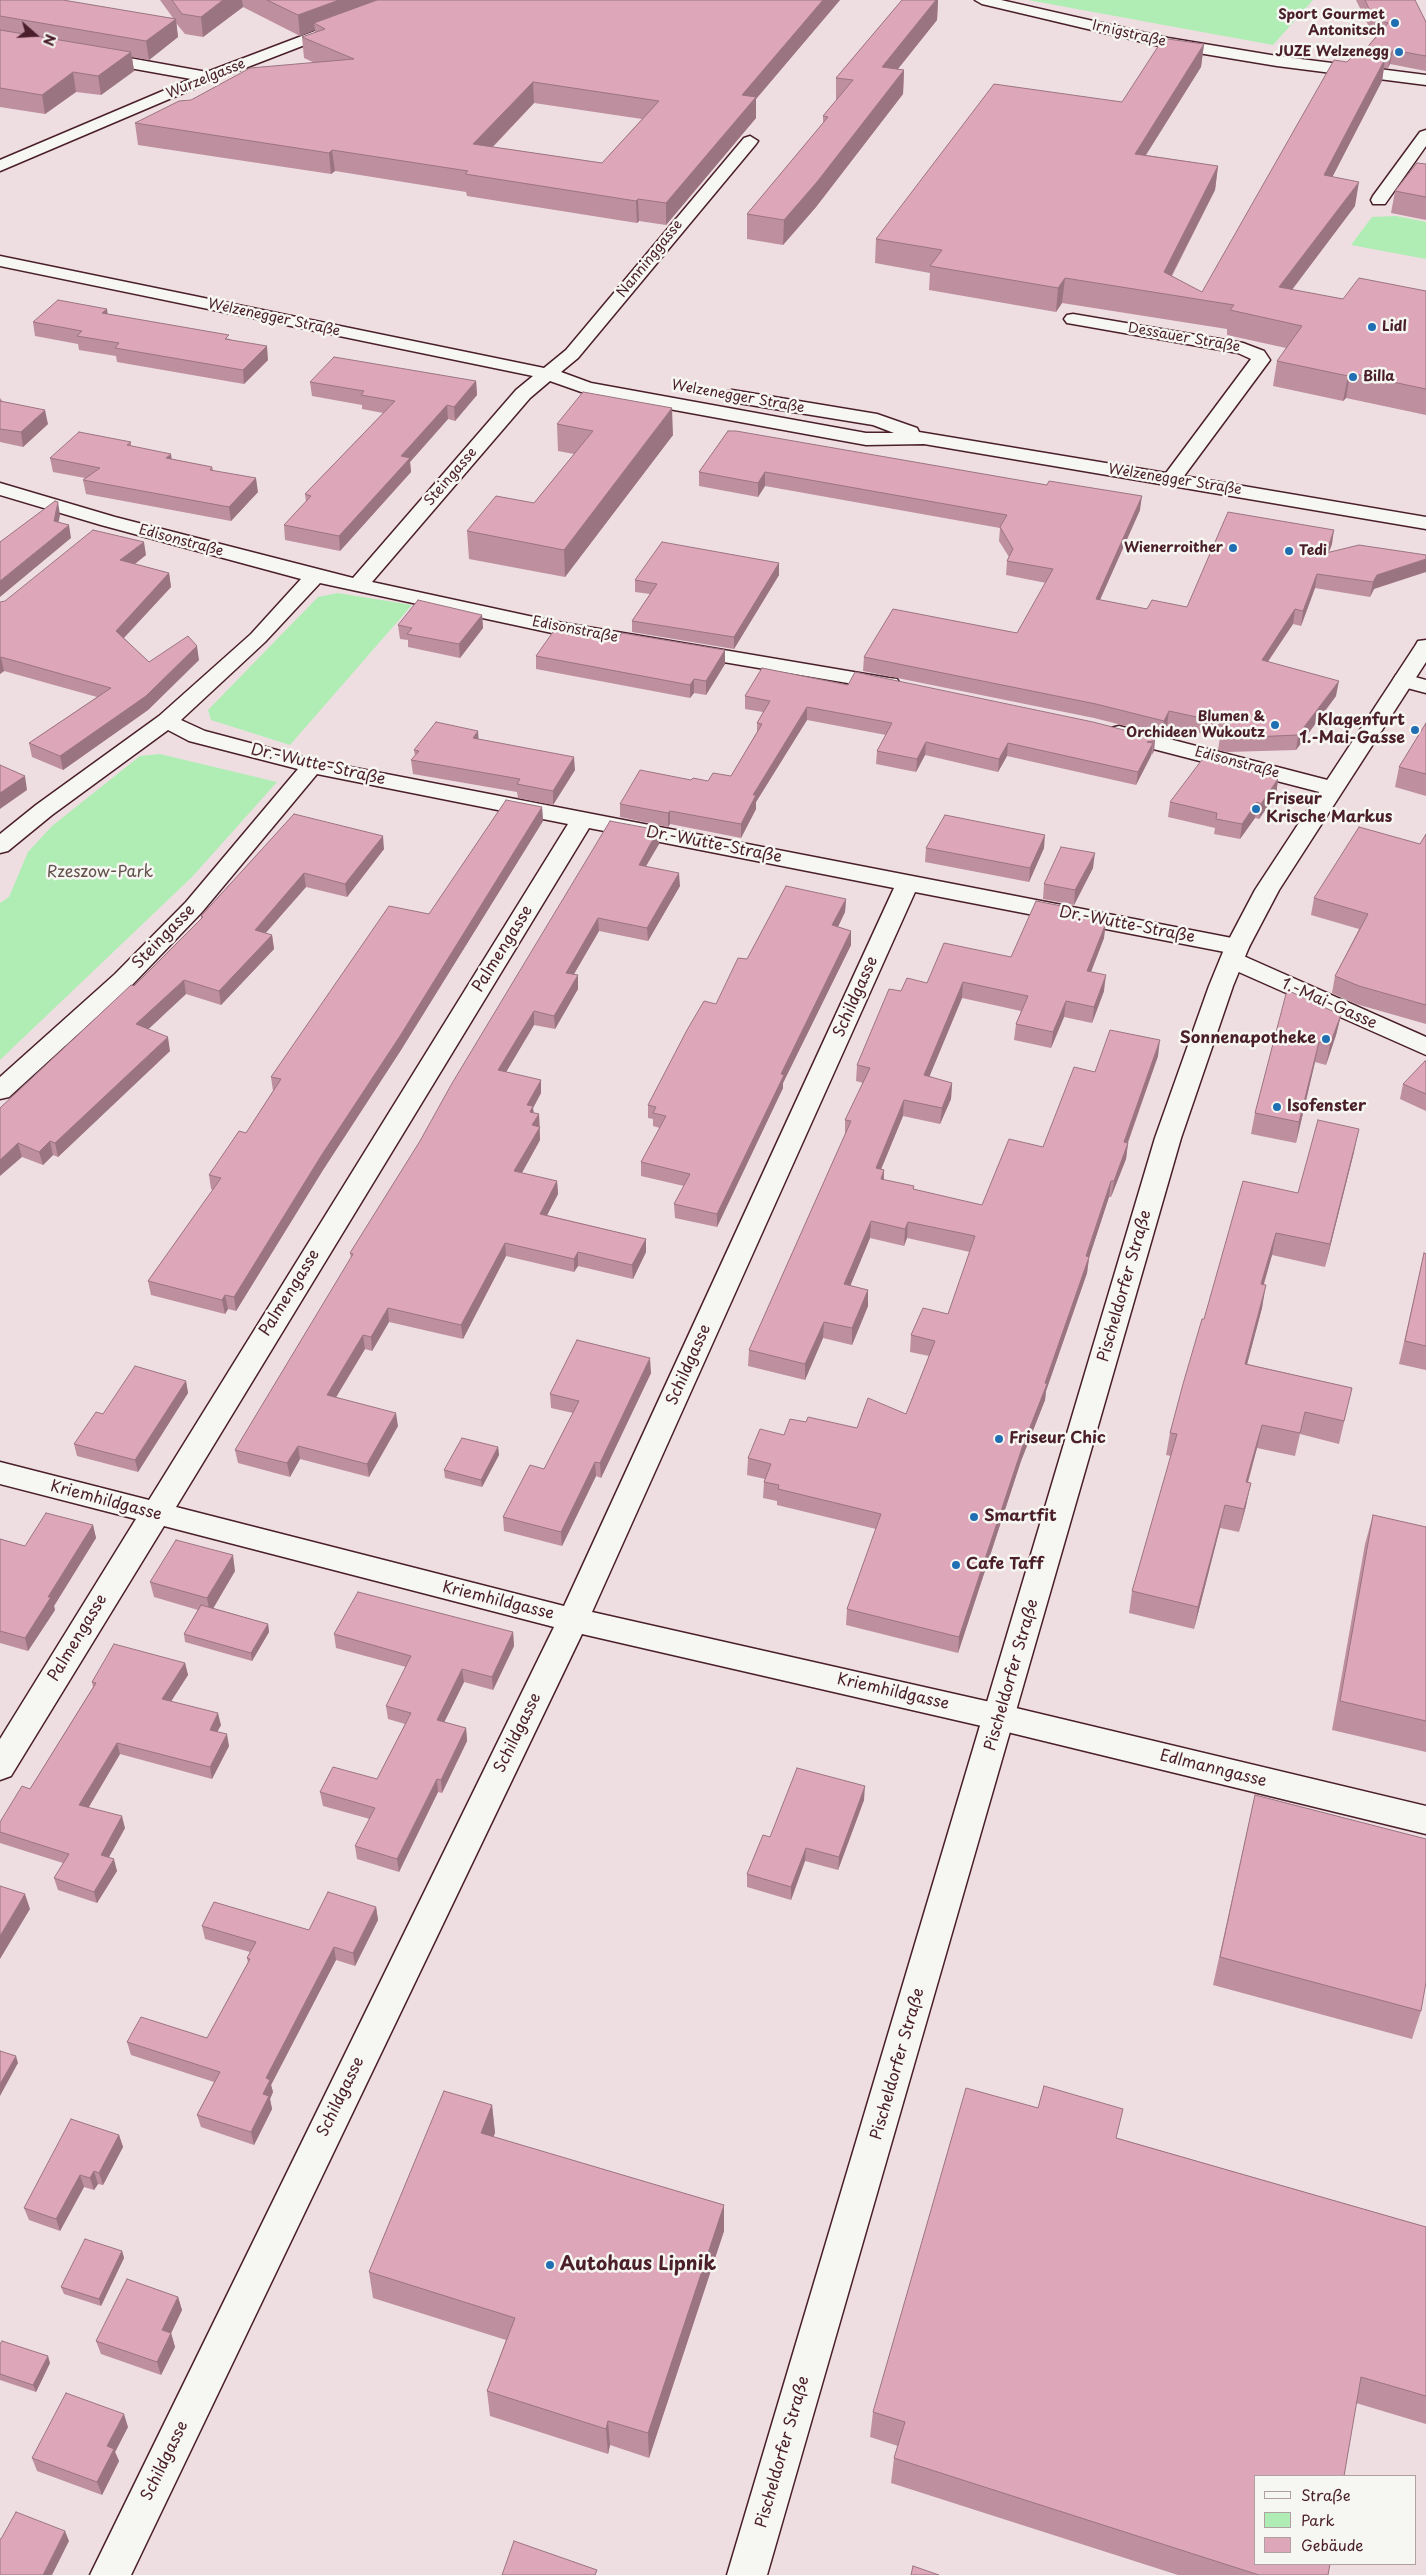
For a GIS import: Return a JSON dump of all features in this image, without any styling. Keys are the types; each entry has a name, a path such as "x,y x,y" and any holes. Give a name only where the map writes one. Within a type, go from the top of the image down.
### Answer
{"street":[{"name":"Irnigstraße","path":"982,0 1168,43 1277,61 1426,80"},
{"name":"Wurzelgasse","path":"0,166 208,77 347,24"},
{"path":"76,54 208,77"},
{"path":"1380,200 1426,135"},
{"name":"Nanninggasse","path":"548,374 572,354 750,141"},
{"name":"Welzenegger Straße","path":"0,261 548,374 587,388 832,433 883,440 924,438 1426,523"},
{"name":"Dessauer Straße","path":"1073,320 1243,348 1258,355 1260,360 1171,480"},
{"name":"Welzenegger Straße","path":"548,374 601,373 687,388"},
{"name":"Steingasse","path":"358,585 523,394 548,374"},
{"name":"Welzenegger Straße","path":"716,393 877,420 924,438"},
{"name":"Edisonstraße","path":"0,489 100,527 315,576 552,627 686,651 847,676 905,688"},
{"path":"0,846 44,810 167,721 258,638 315,576"},
{"name":"Pischeldorfer Straße","path":"747,2575 1168,1138 1235,953 1267,890 1331,788 1415,684 1426,646"},
{"name":"Dr.-Wutte-Straße","path":"167,721 197,736 312,766 908,882 1235,953"},
{"name":"Edisonstraße","path":"1103,729 1331,788"},
{"name":"Steingasse","path":"0,1091 124,979 194,907 312,766"},
{"name":"Palmengasse","path":"0,1767 582,820"},
{"name":"Schildgasse","path":"110,2575 573,1620 908,882"},
{"name":"1.-Mai-Gasse","path":"1235,953 1426,1047"},
{"name":"Kriemhildgasse","path":"0,1474 573,1620 999,1717"},
{"name":"Edlmanngasse","path":"999,1717 1426,1820"}],"green space":[{"path":"1028,0 1313,0 1273,45"},
{"path":"1396,216 1426,222 1426,259 1351,245 1372,217"},
{"path":"338,593 412,605 290,745 211,720 208,710 318,597"},
{"name":"Rzeszow-Park","path":"160,754 277,782 192,877 0,1060 0,903 9,897 28,852 52,826 140,756"}],"building":[{"path":"0,0 63,0 176,19 146,41 0,16"},
{"path":"172,0 223,0 201,17 182,14"},
{"path":"267,0 339,0 298,15"},
{"path":"377,0 823,0 742,95 756,97 666,203 638,199 636,201 465,174 468,171 332,150 329,153 135,123 179,101 191,100 250,68 354,59 302,37 325,29 314,23","holes":["533,82 659,101 602,163 473,144"]},
{"path":"902,0 936,0 882,67 904,70 817,182 784,220 747,214 828,117 823,116 853,80 836,78"},
{"path":"1365,0 1415,0 1426,22 1426,56 1393,50 1391,54 1364,51 1388,23 1374,19"},
{"path":"0,30 131,52 98,76 73,72 42,95 0,88"},
{"path":"1168,39 1204,44 1135,154 1218,166 1164,272 1202,292 1334,60 1347,62 1354,55 1385,59 1324,175 1359,182 1279,287 1343,299 1359,278 1426,291 1426,389 1350,373 1348,376 1277,361 1302,326 1230,310 1234,305 1065,278 1058,288 930,266 942,250 876,239 994,84 1122,102 1159,45 1164,46"},
{"path":"1417,163 1426,164 1426,197 1395,191"},
{"path":"58,300 107,309 102,313 229,335 225,339 267,346 243,370 115,348 119,343 77,336 82,331 33,322"},
{"path":"334,357 476,381 454,407 447,405 401,456 410,458 339,536 284,525 311,496 305,494 395,401 361,395 364,391 310,382"},
{"path":"583,392 672,408 564,550 467,531 496,496 534,503 593,431 557,424"},
{"path":"0,401 45,410 21,432 0,429"},
{"path":"728,431 1047,485 1049,481 1142,496 1096,599 1147,609 1152,600 1187,607 1228,512 1334,530 1326,553 1359,545 1426,555 1426,559 1377,575 1373,582 1317,574 1303,611 1295,609 1262,660 1339,681 1298,735 1229,738 1220,735 1229,724 1169,711 1164,721 1096,704 864,657 893,609 1017,633 1053,569 1007,561 1013,549 1000,527 1007,515 765,472 758,483 699,472"},
{"path":"79,432 131,442 127,445 171,454 166,458 212,467 210,470 256,478 229,507 83,480 100,468 50,458"},
{"path":"55,501 58,502 54,521 69,525 0,581 0,542"},
{"path":"93,530 144,542 120,560 169,573 116,631 149,662 188,636 197,646 146,696 60,756 29,743 111,688 0,658 0,602 5,601"},
{"path":"662,542 779,563 734,637 632,621 657,584 635,580"},
{"path":"418,600 482,615 459,644 407,634 412,628 398,625"},
{"path":"555,629 617,639 622,633 725,650 706,681 694,679 690,685 536,656"},
{"path":"762,668 848,685 855,672 1093,722 1155,738 1154,741 1147,742 1153,743 1138,772 1008,743 999,759 926,742 917,759 877,751 892,723 807,707 753,795 756,795 741,824 620,804 640,770 691,780 693,778 708,781 713,773 731,776 762,724 757,723 770,701 745,696"},
{"path":"436,722 478,731 473,738 574,757 553,791 517,784 520,779 411,760 419,751 414,750"},
{"path":"1426,723 1426,774 1399,767"},
{"path":"1204,757 1278,779 1261,804 1257,802 1242,824 1216,819 1217,813 1170,802"},
{"path":"0,765 25,776 0,793"},
{"path":"506,800 542,807 400,1036 321,1156 234,1297 225,1295 222,1300 148,1281 221,1178 209,1175 239,1131 246,1133 281,1079 271,1077 389,906 429,914"},
{"path":"294,814 383,836 345,884 304,873 255,930 272,935 219,991 184,980 136,1024 168,1037 55,1143 50,1141 39,1152 18,1143 0,1160 0,1108 131,985 134,986 203,917 201,916"},
{"path":"945,815 1045,835 1030,868 926,848"},
{"path":"610,821 658,830 639,865 679,873 647,928 598,918 566,973 578,975 554,1016 534,1011 498,1070 541,1080 527,1105 533,1106 530,1112 539,1114 532,1125 540,1127 514,1171 557,1181 540,1214 646,1239 632,1265 578,1252 574,1259 505,1243 461,1325 388,1308 371,1337 363,1335 327,1395 396,1413 367,1464 298,1446 287,1463 235,1450 353,1254 350,1253 420,1141 451,1085"},
{"path":"1359,827 1420,844 1426,834 1426,1005 1359,986 1335,976 1368,914 1314,898"},
{"path":"1061,847 1095,853 1075,890 1044,884"},
{"path":"786,886 846,899 832,925 851,931 781,1074 784,1075 717,1214 674,1204 690,1174 641,1162 666,1116 653,1113 656,1107 648,1105 704,1001 716,1004 738,958 747,959"},
{"path":"1036,901 1077,909 1074,916 1106,923 1087,971 1106,975 1094,1007 1066,1001 1053,1032 1016,1024 1028,996 963,982 924,1075 952,1083 942,1108 904,1100 876,1168 884,1170 881,1179 914,1186 913,1189 982,1205 1009,1139 1043,1147 1074,1067 1095,1072 1110,1030 1160,1040 1124,1142 1128,1143 1114,1181 1111,1181 1086,1256 1089,1257 1045,1383 1047,1384 1023,1445 959,1637 847,1609 881,1514 778,1489 779,1485 764,1482 771,1464 748,1458 760,1429 784,1435 790,1419 806,1422 808,1417 857,1428 868,1398 906,1414 935,1341 911,1335 923,1308 948,1314 975,1236 908,1222 905,1229 871,1221 844,1284 868,1290 852,1328 824,1322 805,1364 749,1350 851,1121 845,1120 870,1068 857,1065 889,989 901,991 907,978 927,983 944,943 1011,957"},
{"path":"1287,990 1341,1015 1330,1044 1319,1042 1299,1122 1255,1113"},
{"path":"1426,1061 1426,1094 1403,1084"},
{"path":"1318,1120 1359,1129 1330,1244 1276,1233 1261,1284 1266,1285 1245,1364 1352,1388 1344,1421 1305,1412 1300,1433 1262,1425 1246,1482 1251,1483 1244,1509 1225,1505 1198,1607 1132,1591 1177,1434 1170,1433 1183,1384 1202,1319 1204,1319 1243,1181 1298,1193"},
{"path":"1424,1253 1426,1254 1426,1346 1405,1341"},
{"path":"577,1340 650,1358 600,1463 595,1462 561,1532 503,1517 530,1465 544,1469 579,1401 550,1394"},
{"path":"135,1366 186,1381 135,1460 74,1444 96,1412 103,1414"},
{"path":"462,1438 498,1447 481,1480 444,1470"},
{"path":"46,1513 93,1525 25,1638 0,1631 0,1539 25,1546"},
{"path":"1373,1515 1426,1527 1426,1721 1340,1701"},
{"path":"176,1540 233,1555 207,1598 150,1582"},
{"path":"358,1592 513,1632 492,1677 462,1669 437,1720 466,1728 441,1780 437,1779 397,1859 355,1846 375,1808 320,1792 333,1767 377,1779 411,1713 386,1706 411,1656 334,1634"},
{"path":"201,1605 268,1624 251,1653 184,1634"},
{"path":"114,1644 185,1663 162,1699 218,1713 210,1730 227,1734 210,1767 117,1743 79,1805 122,1816 101,1855 114,1859 94,1892 54,1878 69,1854 0,1832 0,1822 22,1786 30,1789 96,1683 92,1682"},
{"path":"797,1768 865,1786 839,1857 806,1848 791,1887 747,1874 763,1835 770,1837"},
{"path":"1255,1795 1426,1839 1426,1982 1421,2011 1220,1957"},
{"path":"0,1886 25,1894 0,1936"},
{"path":"328,1892 376,1907 353,1953 334,1947 266,2078 270,2080 263,2094 269,2096 251,2132 197,2115 220,2072 127,2042 141,2017 207,2038 250,1959 247,1958 256,1942 202,1926 214,1902 309,1930"},
{"path":"0,2051 16,2056 0,2084"},
{"path":"1044,2086 1123,2109 1116,2138 1426,2227 1426,2396 1361,2377 1344,2475 1254,2475 1254,2565 1330,2565 1328,2575 1259,2575 894,2458 905,2422 873,2412 966,2088 1038,2108"},
{"name":"Autohaus Lipnik","path":"444,2091 492,2105 481,2133 724,2205 648,2433 608,2421 606,2429 487,2391 515,2318 369,2272"},
{"path":"71,2119 119,2135 99,2173 94,2171 90,2178 80,2175 56,2219 24,2208"},
{"path":"85,2239 122,2251 99,2299 61,2287"},
{"path":"127,2279 178,2297 162,2330 171,2333 157,2362 96,2341"},
{"path":"2,2341 48,2356 33,2385 0,2374 0,2344"},
{"path":"66,2393 124,2414 107,2446 114,2449 97,2482 32,2458"},
{"path":"16,2512 65,2531 43,2575 0,2575 0,2539"},
{"path":"514,2541 597,2570 595,2575 502,2575"},
{"path":"913,2566 939,2575 911,2575"}],"place":[{"name":"Sport Gourmet Antonitsch","path":"1395,23"},
{"name":"JUZE Welzenegg","path":"1399,52"},
{"name":"Lidl","path":"1372,327"},
{"name":"Billa","path":"1353,377"},
{"name":"Wienerroither","path":"1233,548"},
{"name":"Tedi","path":"1289,551"},
{"name":"Blumen & Orchideen Wukoutz","path":"1275,725"},
{"name":"Klagenfurt 1.-Mai-Gasse","path":"1415,730"},
{"name":"Friseur Krische Markus","path":"1256,809"},
{"name":"Sonnenapotheke","path":"1326,1039"},
{"name":"Isofenster","path":"1277,1107"},
{"name":"Friseur Chic","path":"999,1439"},
{"name":"Smartfit","path":"974,1517"},
{"name":"Cafe Taff","path":"956,1565"},
{"name":"Autohaus Lipnik","path":"550,2265"}]}
